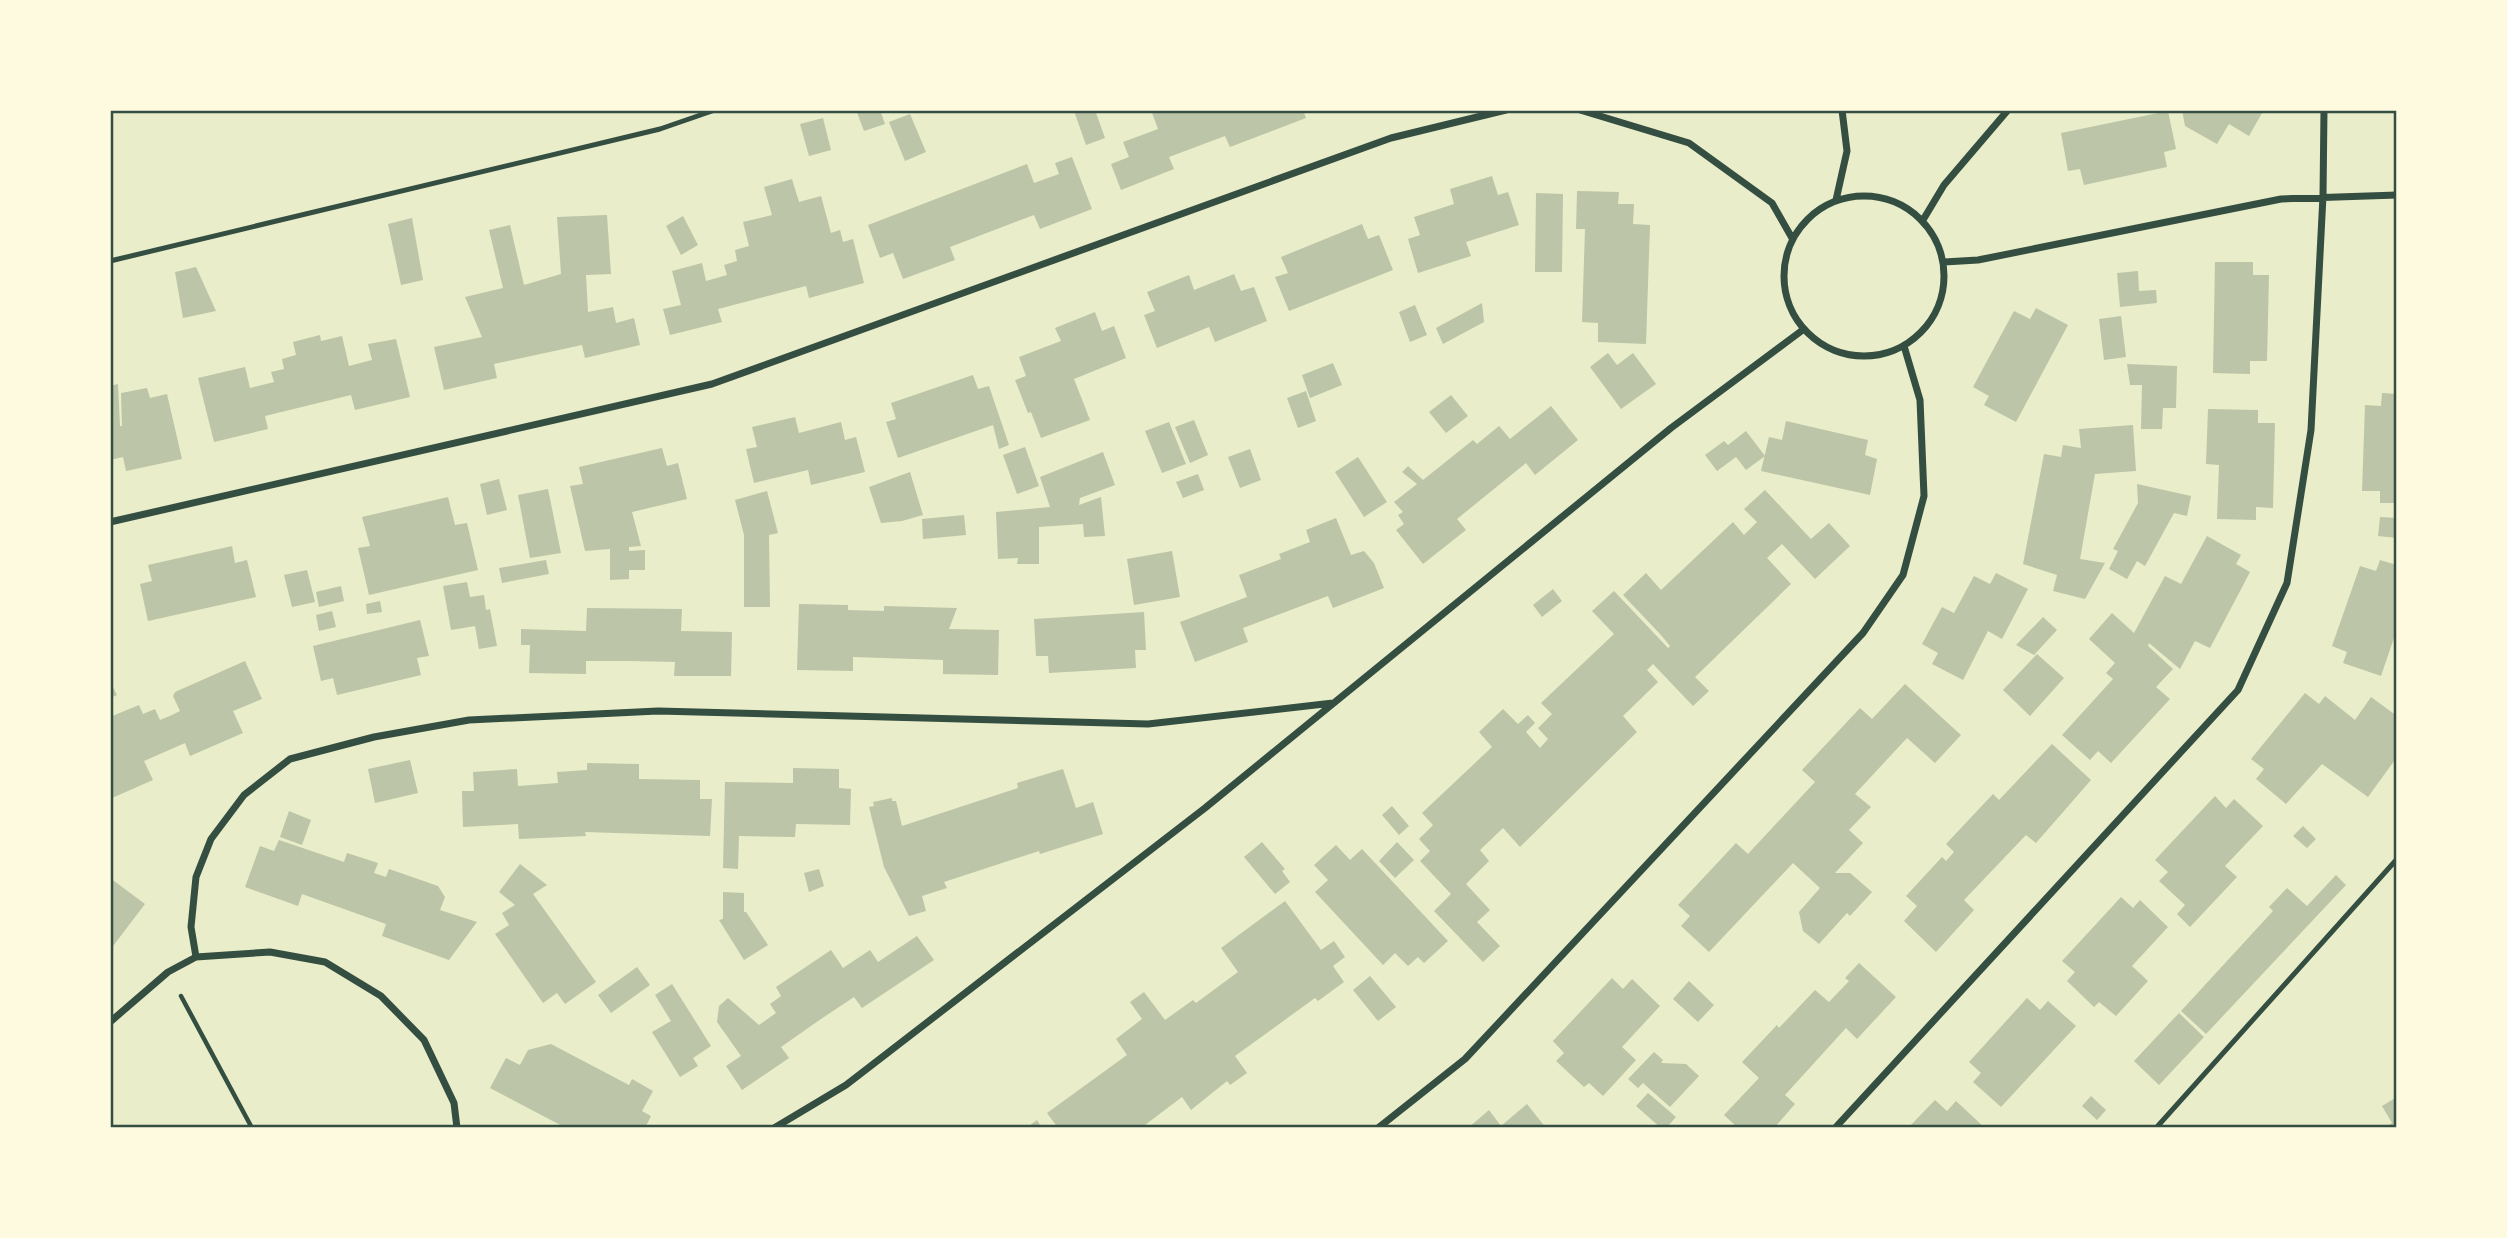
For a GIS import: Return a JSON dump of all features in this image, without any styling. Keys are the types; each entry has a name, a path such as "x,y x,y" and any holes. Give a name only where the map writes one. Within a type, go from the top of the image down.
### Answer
{"street":[{"path":"110,522 712,384 1391,138 1506,110"},
{"path":"1580,110 1689,143 1772,203 1792,238"},
{"path":"1836,200 1847,151 1842,110"},
{"path":"1923,220 1944,186 2008,110"},
{"path":"1835,1128 2238,690 2287,583 2311,430 2323,196 2324,110"},
{"path":"1858,195 1886,198 1911,210 1933,233 1944,262 1942,296 1926,328 1904,346 1867,356 1840,353 1804,329 1795,318 1784,287 1785,259 1792,238 1812,214 1836,200 1858,195"},
{"path":"1944,262 1978,260 2281,199 2397,195"},
{"path":"774,1128 846,1085 1205,808 1671,428 1804,329"},
{"path":"1378,1128 1465,1059 1863,633 1903,575 1924,496 1920,400 1904,346"},
{"path":"196,957 191,927 196,877 211,839 244,794 290,759 374,737 469,720 659,711 1148,724 1334,703"},
{"path":"110,1021 168,972 196,957 270,952 325,962 381,996 424,1040 454,1103 457,1128"}],"lane":[{"path":"110,261 647,132 715,110"},
{"path":"2156,1128 2397,859"}],"path":[{"path":"168,972 251,1128"}],"building":[{"path":"856,110 880,110 885,124 864,131"},
{"path":"1095,110 1105,138 1086,145 1074,111"},
{"path":"1151,110 1303,110 1306,118 1230,147 1225,136 1169,157 1174,169 1121,190 1111,164 1129,157 1123,142 1158,129"},
{"path":"2182,110 2258,110 2262,113 2249,136 2229,124 2217,144 2185,126"},
{"path":"2168,111 2176,149 2164,152 2167,167 2084,185 2080,169 2068,171 2061,133"},
{"path":"910,114 926,152 905,161 889,122"},
{"path":"823,118 831,150 809,156 800,124"},
{"path":"1072,157 1092,209 1040,229 1034,215 950,247 955,260 903,279 893,253 880,258 868,225 1027,164 1034,183 1059,174 1055,163"},
{"path":"1492,176 1498,195 1508,192 1519,225 1466,242 1471,256 1418,273 1408,239 1420,235 1414,217 1454,204 1450,189"},
{"path":"792,179 799,202 821,196 831,233 840,230 843,242 853,239 864,283 809,298 806,286 718,309 722,322 670,335 663,309 681,305 672,271 702,263 706,281 727,275 724,265 737,261 735,250 749,246 743,222 772,215 764,187"},
{"path":"1577,191 1619,192 1618,204 1634,204 1633,224 1650,225 1646,344 1598,342 1598,323 1582,322 1585,229 1576,229"},
{"path":"1536,193 1563,194 1562,272 1535,272"},
{"path":"607,215 611,274 586,275 588,312 613,307 616,323 634,318 640,345 585,358 582,345 494,364 497,378 444,390 434,347 482,337 465,297 503,288 489,230 510,225 524,285 561,274 557,217"},
{"path":"683,216 698,245 681,255 666,226"},
{"path":"412,218 423,280 401,285 388,224"},
{"path":"1362,224 1368,239 1379,235 1393,270 1289,311 1275,277 1288,273 1281,257"},
{"path":"2215,262 2253,262 2253,275 2269,275 2267,361 2250,361 2250,374 2213,373"},
{"path":"196,267 216,311 183,318 175,272"},
{"path":"2138,271 2139,291 2156,290 2157,303 2120,307 2117,273"},
{"path":"1234,274 1241,291 1254,287 1267,321 1215,342 1209,327 1157,348 1144,315 1155,311 1147,292 1189,275 1194,290"},
{"path":"1482,303 1484,322 1443,344 1436,328"},
{"path":"1415,305 1427,335 1410,342 1399,312"},
{"path":"2036,308 2068,325 2016,422 1984,405 1989,396 1973,387 2014,311 2030,319"},
{"path":"1095,312 1102,331 1114,326 1126,358 1074,379 1090,420 1041,438 1015,380 1026,376 1019,357 1061,341 1055,328"},
{"path":"2121,316 2126,357 2104,360 2099,319"},
{"path":"320,335 321,341 342,336 349,366 372,360 368,344 396,339 410,397 355,410 351,395 265,416 268,429 214,442 198,378 245,367 250,388 274,382 271,372 284,369 282,359 296,355 293,342"},
{"path":"1608,353 1617,365 1633,353 1656,384 1621,409 1590,367"},
{"path":"1333,363 1342,385 1310,398 1302,375"},
{"path":"2127,364 2177,366 2176,408 2163,408 2162,429 2141,429 2142,385 2130,385"},
{"path":"973,375 978,389 989,386 1009,445 999,449 993,425 898,458 886,422 896,419 891,403"},
{"path":"118,384 120,426 121,393 147,388 150,398 167,394 182,459 126,471 123,457 110,460 110,386"},
{"path":"1306,391 1316,421 1298,428 1287,398"},
{"path":"2382,393 2397,394 2397,503 2380,503 2380,491 2362,491 2365,405 2381,406"},
{"path":"1451,395 1468,416 1446,433 1429,412"},
{"path":"1551,406 1578,440 1535,475 1526,463 1457,519 1466,530 1423,564 1396,530 1404,524 1398,515 1403,512 1394,502 1417,484 1402,472 1408,466 1423,480 1473,440 1477,444 1499,426 1510,439"},
{"path":"2208,409 2258,410 2258,423 2275,423 2273,508 2256,507 2256,520 2217,519 2219,465 2206,464"},
{"path":"795,417 799,433 841,422 845,440 856,437 865,472 811,485 808,470 754,483 746,449 757,447 752,427"},
{"path":"1194,420 1208,455 1190,463 1175,427"},
{"path":"1786,421 1868,440 1865,455 1877,459 1870,495 1761,471 1769,437 1782,440"},
{"path":"1169,422 1186,464 1162,473 1145,431"},
{"path":"2133,425 2136,471 2095,474 2080,559 2105,563 2085,599 2053,591 2057,575 2023,564 2044,454 2061,457 2063,445 2081,448 2079,429"},
{"path":"1746,431 1765,456 1746,470 1736,457 1717,471 1705,455 1724,441 1728,445"},
{"path":"1025,447 1039,486 1017,494 1003,455"},
{"path":"662,448 667,466 678,463 687,499 632,512 641,546 629,547 629,551 645,550 645,570 629,570 629,579 610,580 610,549 585,551 570,486 583,484 579,467"},
{"path":"1250,449 1261,480 1240,488 1228,457"},
{"path":"1103,452 1115,485 1080,498 1079,505 1101,497 1105,536 1084,537 1083,524 1039,527 1039,564 1017,564 1018,558 998,559 996,512 1050,507 1040,477"},
{"path":"1358,457 1387,502 1364,517 1335,472"},
{"path":"910,472 923,515 881,523 869,487"},
{"path":"1198,474 1204,490 1183,498 1176,482"},
{"path":"499,479 507,510 487,515 480,484"},
{"path":"2137,484 2191,496 2187,516 2174,513 2145,566 2137,561 2127,579 2109,569 2118,551 2113,549 2138,503"},
{"path":"548,489 561,553 530,558 518,495"},
{"path":"1765,490 1811,539 1829,523 1850,546 1815,579 1782,544 1767,558 1791,584 1695,677 1709,691 1693,706 1653,664 1647,670 1658,682 1623,716 1637,732 1520,847 1503,828 1480,850 1489,861 1466,884 1490,910 1477,922 1500,946 1483,962 1434,911 1451,894 1420,861 1430,851 1419,839 1433,825 1422,813 1492,747 1479,732 1503,709 1518,724 1528,715 1535,723 1526,732 1540,748 1548,739 1538,728 1552,714 1541,703 1614,634 1592,611 1614,591 1668,648 1670,646 1661,635 1623,595 1646,573 1661,590 1733,522 1744,535 1757,522 1744,509"},
{"path":"767,491 778,533 769,535 770,607 744,607 744,535 735,500"},
{"path":"448,497 455,525 467,523 478,570 369,595 358,548 370,546 362,517"},
{"path":"964,515 966,535 923,539 922,519"},
{"path":"2380,517 2397,518 2397,538 2378,536"},
{"path":"1336,518 1351,555 1364,551 1374,563 1384,588 1333,608 1328,596 1243,628 1248,642 1195,662 1180,622 1247,597 1239,575 1281,559 1279,554 1310,542 1306,530"},
{"path":"2207,536 2241,555 2236,564 2250,572 2210,648 2195,641 2180,669 2149,643 2148,646 2173,669 2156,687 2170,699 2111,763 2098,751 2090,760 2062,735 2113,679 2106,673 2115,663 2089,639 2112,613 2134,633 2165,576 2181,584"},
{"path":"232,546 235,563 247,560 256,597 148,621 140,584 152,581 148,565"},
{"path":"1172,551 1180,597 1134,605 1127,559"},
{"path":"546,560 549,574 502,583 499,568"},
{"path":"2380,560 2397,565 2397,629 2381,676 2343,663 2347,652 2332,646 2360,566 2376,571"},
{"path":"307,570 315,602 292,607 284,575"},
{"path":"1996,573 2028,589 2002,639 1988,631 1963,680 1932,664 1938,653 1922,644 1942,607 1954,613 1974,576 1990,584"},
{"path":"467,582 470,597 484,595 486,610 490,609 497,646 479,649 475,626 451,630 443,586"},
{"path":"341,586 344,601 319,607 316,592"},
{"path":"1553,589 1562,601 1542,617 1533,605"},
{"path":"380,601 382,612 367,614 366,604"},
{"path":"799,604 848,605 848,610 884,611 884,606 957,608 949,629 999,630 998,675 943,674 943,660 853,657 853,671 797,670"},
{"path":"587,608 682,609 681,631 732,632 731,676 674,676 675,662 630,661 586,661 586,674 529,673 530,645 521,645 521,629 586,631"},
{"path":"332,611 336,627 319,631 316,615"},
{"path":"1144,612 1146,650 1135,650 1136,668 1049,673 1048,656 1036,656 1034,619"},
{"path":"2043,617 2057,630 2034,655 2016,645"},
{"path":"420,620 429,656 417,658 421,675 337,695 333,678 321,681 313,646"},
{"path":"2037,654 2064,678 2030,716 2003,690"},
{"path":"245,661 262,699 233,711 243,733 190,756 185,743 144,761 153,780 112,798 110,730 113,729 110,717 139,705 143,714 155,709 160,720 180,711 173,696 175,692"},
{"path":"110,681 117,695 110,698"},
{"path":"1905,684 1961,735 1935,763 1907,738 1855,794 1871,807 1849,830 1863,843 1835,873 1850,873 1872,892 1850,916 1847,913 1819,944 1803,931 1799,912 1820,888 1793,863 1709,952 1681,926 1690,916 1678,905 1736,843 1748,854 1815,782 1802,770 1860,708 1872,719"},
{"path":"2305,693 2319,704 2325,696 2355,720 2371,697 2397,716 2397,757 2368,797 2322,764 2286,804 2256,779 2264,769 2251,759"},
{"path":"2052,744 2091,780 2036,843 2026,835 1964,900 1974,910 1936,952 1904,921 1917,906 1906,896 1942,857 1946,861 1954,852 1946,844 1993,794 1999,800"},
{"path":"410,760 418,793 375,803 368,769"},
{"path":"587,763 639,764 639,779 700,780 700,799 712,799 710,836 585,832 586,836 519,839 518,824 463,827 462,791 474,791 473,772 517,769 518,786 558,783 557,772 587,770"},
{"path":"793,768 839,769 839,788 851,789 850,825 796,824 795,837 739,836 738,869 723,868 725,782 793,783"},
{"path":"1063,769 1076,808 1093,802 1103,834 1040,854 1039,851 944,882 947,888 922,896 926,911 909,916 884,867 869,807 874,806 873,802 892,798 892,801 896,801 902,826 1018,788 1017,783"},
{"path":"2215,796 2226,808 2234,799 2263,826 2225,866 2237,877 2190,927 2177,914 2185,905 2159,881 2168,872 2155,860"},
{"path":"1392,806 1409,826 1399,835 1382,815"},
{"path":"289,811 311,820 302,845 280,837"},
{"path":"2303,826 2316,839 2307,848 2293,836"},
{"path":"279,840 344,862 347,853 378,863 374,873 386,877 389,869 438,886 445,897 440,910 477,922 449,960 382,936 386,924 302,894 298,906 245,887 260,846 274,851"},
{"path":"1262,842 1285,869 1282,871 1290,882 1275,894 1244,857"},
{"path":"1397,842 1414,860 1395,878 1379,861"},
{"path":"1336,845 1350,860 1362,849 1448,941 1424,963 1418,957 1408,966 1395,953 1383,965 1315,892 1328,880 1314,865"},
{"path":"520,864 547,885 533,894 596,982 565,1004 557,993 543,1003 495,934 509,925 502,913 515,905 499,892"},
{"path":"819,869 824,886 809,892 804,873"},
{"path":"2336,875 2346,885 2206,1034 2181,1011 2273,911 2269,907 2287,888 2307,906"},
{"path":"110,878 145,904 110,950"},
{"path":"723,892 744,893 744,912 768,945 744,960 719,920 723,919"},
{"path":"2121,897 2133,908 2140,900 2168,927 2132,966 2148,981 2116,1016 2099,1002 2094,1007 2067,981 2075,972 2062,961"},
{"path":"1285,901 1321,950 1334,941 1345,957 1333,966 1344,982 1318,1001 1315,998 1235,1056 1247,1073 1230,1085 1227,1081 1191,1110 1182,1097 1141,1128 1058,1128 1047,1113 1127,1055 1116,1039 1142,1019 1130,1002 1144,992 1165,1020 1193,1000 1196,1003 1238,972 1221,948"},
{"path":"917,936 934,960 862,1008 854,997 818,1021 781,1047 789,1058 742,1090 726,1066 741,1056 717,1022 719,1006 728,998 759,1025 776,1013 770,1004 781,996 776,987 831,950 843,968 870,950 878,962"},
{"path":"1859,963 1896,997 1857,1039 1846,1028 1785,1095 1795,1104 1774,1128 1738,1128 1724,1115 1759,1078 1742,1062 1815,990 1829,1002 1849,981 1845,978"},
{"path":"637,967 650,985 611,1013 598,995"},
{"path":"1370,976 1396,1007 1378,1021 1353,990"},
{"path":"1612,978 1623,989 1632,979 1660,1006 1622,1047 1636,1060 1603,1096 1589,1083 1584,1087 1556,1061 1564,1053 1553,1041"},
{"path":"1689,981 1714,1005 1698,1022 1673,999"},
{"path":"672,984 711,1046 693,1058 698,1066 680,1077 652,1032 671,1021 655,995"},
{"path":"2027,998 2040,1010 2048,1001 2076,1026 2001,1107 1973,1082 1981,1073 1969,1062"},
{"path":"2179,1013 2204,1037 2159,1085 2134,1061"},
{"path":"551,1044 629,1085 632,1079 653,1091 642,1111 651,1116 645,1128 566,1128 490,1088 506,1058 520,1065 528,1050"},
{"path":"1654,1052 1663,1060 1661,1063 1686,1064 1699,1076 1670,1107 1643,1083 1638,1088 1628,1079"},
{"path":"1648,1093 1676,1117 1666,1128 1661,1128 1636,1106"},
{"path":"2091,1096 2106,1110 2097,1120 2082,1106"},
{"path":"2397,1097 2397,1128 2384,1128 2392,1123 2382,1106"},
{"path":"1935,1100 1947,1111 1956,1101 1985,1128 1908,1128"},
{"path":"1527,1104 1546,1128 1468,1128 1489,1110 1501,1126"},
{"path":"1037,1120 1042,1128 1026,1128"}]}
